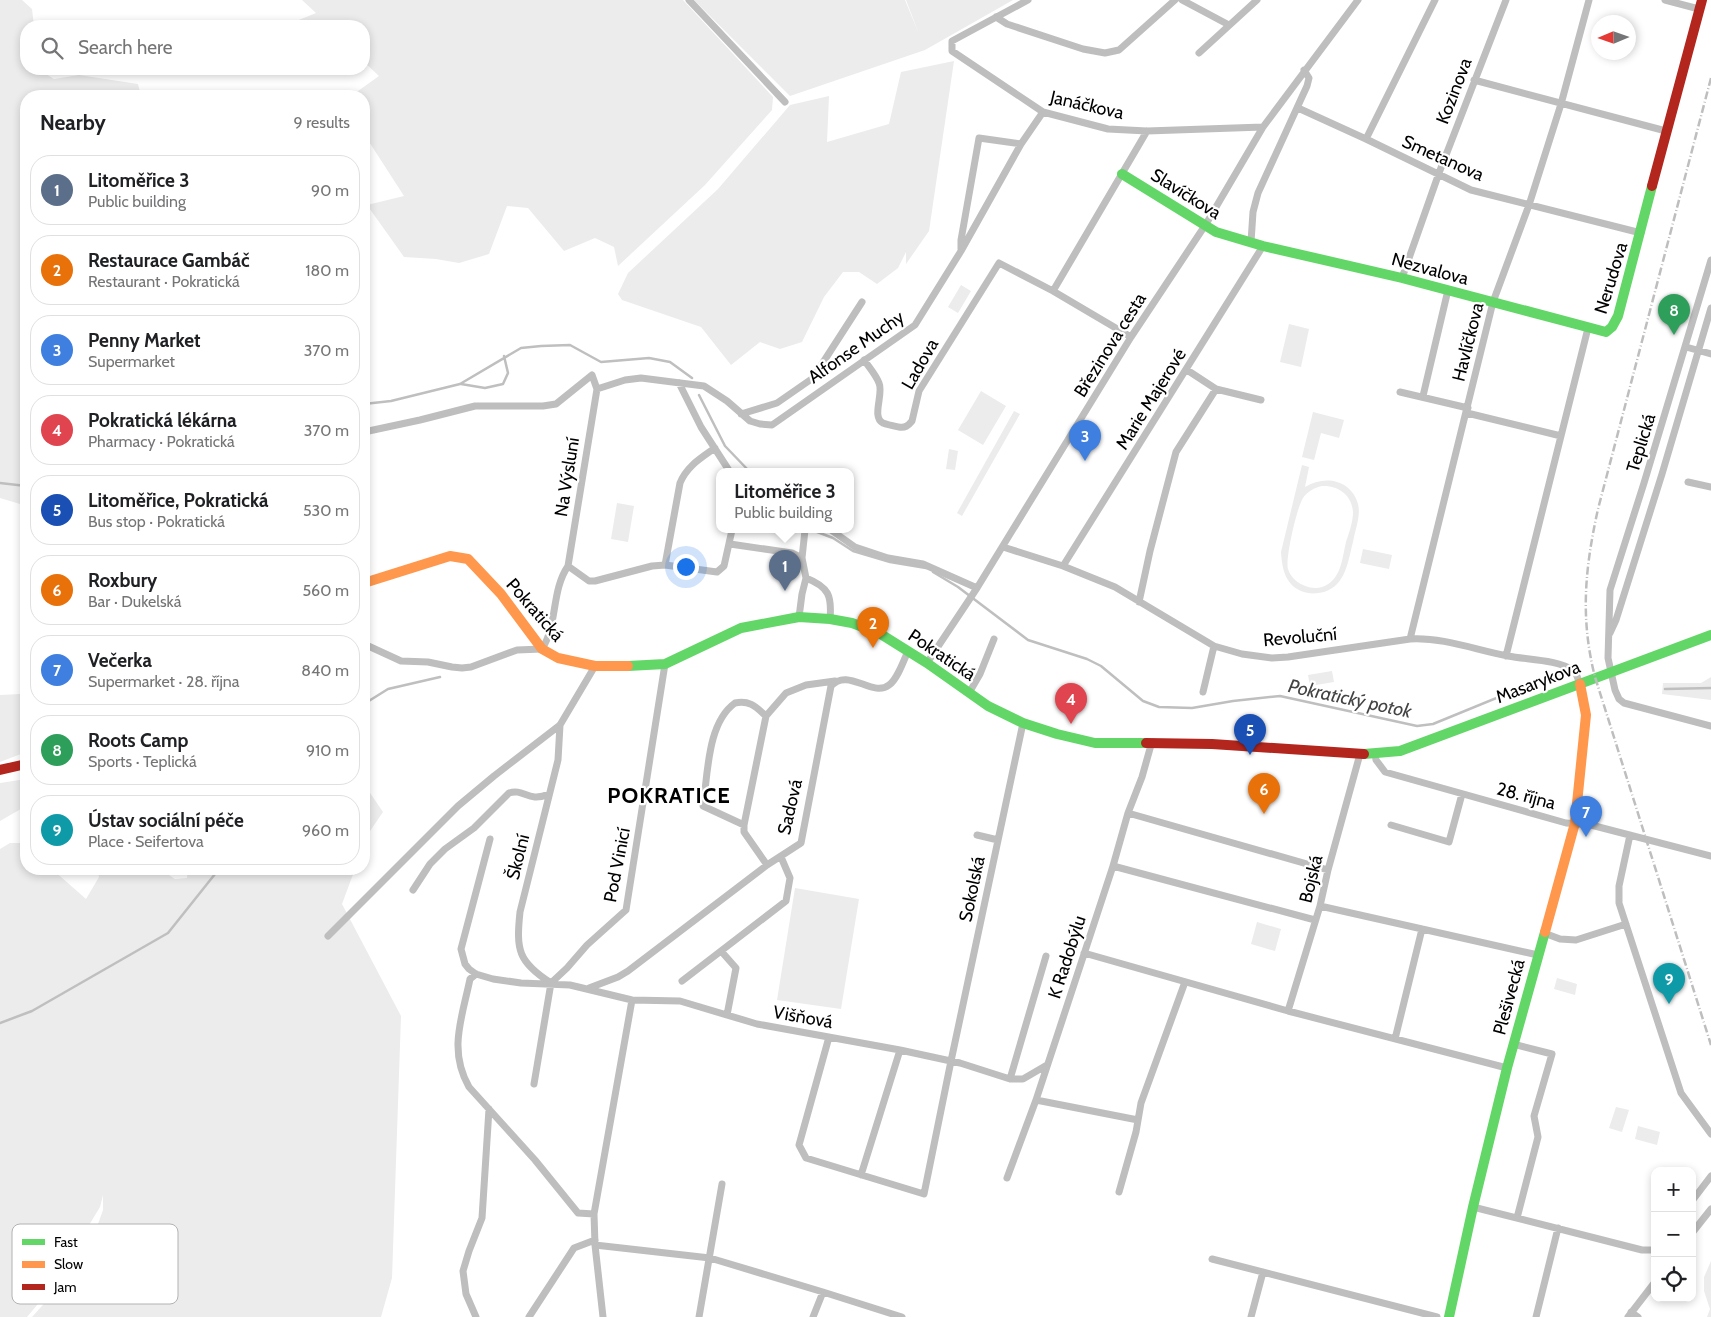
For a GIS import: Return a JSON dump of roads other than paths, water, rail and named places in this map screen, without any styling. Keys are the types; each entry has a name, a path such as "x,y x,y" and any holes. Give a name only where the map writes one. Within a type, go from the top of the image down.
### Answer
{"street":[{"path":"689,0 785,102"},
{"path":"1028,0 996,17 1007,24 1083,49 1105,52 1119,50 1175,0"},
{"path":"1182,0 1229,25"},
{"path":"1199,53 1257,0"},
{"name":"Březinova cesta","path":"927,664 1003,547 1131,337 1206,224 1263,127 1358,0"},
{"path":"1366,139 1435,0"},
{"name":"Kozinova","path":"1402,278 1439,173 1506,0"},
{"name":"Havlíčkova","path":"1410,639 1493,302 1529,205 1561,104 1589,0"},
{"path":"1665,0 1701,4"},
{"name":"Nerudova","path":"1506,656 1588,328 1606,332 1611,330 1615,324 1701,4"},
{"name":"Janáčkova","path":"996,17 952,41 952,51 1043,112 1108,130 1147,131 1263,127"},
{"path":"1251,242 1256,198 1309,82 1304,70"},
{"path":"1474,80 1666,132"},
{"name":"Smetanova","path":"1298,108 1439,173 1470,190 1641,233"},
{"name":"Alfonse Muchy","path":"679,383 704,386 727,401 750,421 772,425 915,326 1021,144 1043,112"},
{"path":"1131,337 1053,291 1147,131"},
{"path":"960,251 979,138 1021,144"},
{"name":"Slavíčkova","path":"1122,174 1206,224 1216,232 1263,246"},
{"name":"Nezvalova","path":"1263,246 1402,278 1588,328"},
{"name":"Marie Majerové","path":"1064,566 1263,246"},
{"name":"Teplická","path":"1711,260 1610,590 1608,636 1610,672 1619,699 1624,703 1711,726"},
{"name":"Ladova","path":"864,360 879,383 878,416 884,423 902,428 909,425 912,421 919,391 999,263 1053,291"},
{"path":"1423,396 1448,290"},
{"path":"741,414 777,403 813,378 862,302"},
{"name":"Teplická","path":"1608,636 1616,620 1711,308"},
{"path":"1686,346 1711,354"},
{"path":"1187,370 1216,389 1261,400"},
{"path":"370,431 474,406 542,406 556,404 592,375 597,390 634,378 679,383 702,427 728,468"},
{"path":"1139,602 1150,551 1176,452 1216,389"},
{"name":"Na Výsluní","path":"542,649 549,638 560,580 568,566 597,390"},
{"path":"1400,392 1423,396 1467,411 1560,436"},
{"path":"665,565 680,483 684,472 715,448"},
{"path":"1688,482 1711,487"},
{"path":"568,566 589,580 601,581 652,566 665,565 717,572 724,566 732,533"},
{"path":"799,617 806,578 802,558 805,533"},
{"path":"835,533 855,547 888,558 923,564 977,588"},
{"path":"730,544 792,552 802,558"},
{"name":"Revoluční","path":"1003,547 1064,566 1115,587 1214,646 1242,654 1272,658 1410,639 1429,639 1506,656 1557,664 1570,668 1577,674 1580,684"},
{"name":"Pokratická","path":"370,581 450,556 468,559 501,594 542,649 558,658 595,666 615,667 665,664 741,628 799,617 830,619 852,623 879,633 988,706 1023,722 1057,734 1095,743 1150,745 1212,744 1375,754"},
{"path":"806,578 816,582 828,592 831,606 830,619"},
{"name":"Masarykova","path":"1375,754 1400,751 1711,635"},
{"path":"969,693 994,639"},
{"path":"1203,692 1214,646"},
{"path":"370,647 401,661 428,662 457,667 471,667 517,650 542,649"},
{"path":"767,865 744,832 766,716 786,693 806,684 846,680 874,687 886,687 892,682 908,651"},
{"name":"Pod Vinicí","path":"551,983 587,945 626,910 665,664"},
{"path":"328,936 458,806 560,725 595,666"},
{"name":"Sadová","path":"589,989 628,971 767,865 801,843 828,691 835,681"},
{"name":"Plešivecká","path":"1449,1317 1473,1207 1513,1044 1575,823 1586,715 1580,684"},
{"path":"744,825 703,806 713,734 720,718 735,703 754,704 766,716"},
{"name":"Sokolská","path":"861,1175 924,1194 1023,722"},
{"name":"Školní","path":"551,983 535,973 523,958 520,951 519,932 520,912 558,760 560,725"},
{"name":"K Radobýlu","path":"1007,1178 1036,1100 1113,866 1128,813 1142,777 1150,745"},
{"name":"Bojská","path":"1288,1011 1320,906 1360,754"},
{"name":"28. října","path":"1375,754 1376,760 1385,772 1566,822 1591,825 1711,854"},
{"path":"0,770 20,765"},
{"path":"413,890 430,864 451,844 474,828 509,793 517,792 536,798 550,794"},
{"path":"1391,825 1449,842 1462,794"},
{"path":"1128,813 1328,870"},
{"path":"1630,834 1618,894 1626,924 1680,1093 1711,1134"},
{"path":"977,835 998,840"},
{"path":"490,838 461,949 465,964 476,974 470,979 457,1044 457,1055 462,1075 578,1213 594,1214"},
{"path":"682,981 786,901 790,878 781,857"},
{"path":"1113,866 1315,920"},
{"path":"1320,906 1538,955"},
{"path":"1544,933 1560,939 1576,940 1626,924"},
{"path":"1396,1039 1422,929"},
{"path":"722,951 736,968 728,1015"},
{"path":"1084,953 1288,1011 1507,1068"},
{"path":"1046,956 1010,1079 1023,1079 1046,1065"},
{"name":"Višňová","path":"476,974 521,983 551,983 589,989 632,1000 680,1001 767,1026 829,1036 951,1061 1010,1079"},
{"path":"1119,1192 1136,1132 1141,1103 1184,982"},
{"path":"534,1084 551,983"},
{"path":"603,1317 595,1243 594,1214 632,1000"},
{"path":"829,1036 798,1146 806,1158 861,1175 900,1050"},
{"path":"1513,1044 1552,1054 1534,1116 1538,1137 1517,1218"},
{"path":"1036,1100 1138,1120"},
{"path":"476,1317 466,1294 463,1271 482,1218 489,1109"},
{"path":"1696,1196 1710,1179"},
{"path":"699,1317 722,1184"},
{"path":"1473,1207 1642,1250 1651,1250"},
{"path":"1696,1228 1711,1209"},
{"path":"1536,1317 1558,1228"},
{"path":"529,1317 574,1248 595,1243 710,1258 823,1292 893,1316 902,1317"},
{"path":"1212,1259 1437,1317"},
{"path":"1252,1317 1263,1272"},
{"path":"1638,1317 1630,1314 1651,1287"},
{"path":"813,1317 823,1292"}],"waterway":[{"name":"Pokratický potok","path":"370,403 391,401 460,384 521,348 541,346 570,345 601,362 649,358 670,362 692,378"},
{"path":"461,384 485,388 503,384 508,373 504,356"},
{"name":"Pokratický potok","path":"699,395 725,446 746,468"},
{"name":"Pokratický potok","path":"0,483 20,485"},
{"name":"Pokratický potok","path":"820,533 833,538 853,551 890,562 926,568"},
{"name":"Pokratický potok","path":"933,572 958,587 1028,640 1087,659 1101,666 1143,701 1159,707 1192,708 1280,696 1417,726 1433,724 1562,673"},
{"path":"370,700 388,689 440,677"},
{"name":"Pokratický potok","path":"1665,689 1711,688"},
{"path":"0,1023 32,1011 168,933 214,875"}],"railway":[{"path":"1711,78 1598,509 1590,552 1586,593 1587,634 1595,677 1711,1045"}],"place":[{"name":"Roots Camp","path":"1674,335"},
{"name":"Penny Market","path":"1085,461"},
{"name":"Litoměřice 3","path":"785,591"},
{"name":"Restaurace Gambáč","path":"873,648"},
{"name":"Pokratická lékárna","path":"1071,724"},
{"name":"Litoměřice, Pokratická","path":"1250,755"},
{"name":"Roxbury","path":"1264,814"},
{"name":"Večerka","path":"1586,837"},
{"name":"Ústav sociální péče","path":"1669,1004"}],"district":[{"name":"POKRATICE","path":"669,795"}]}
